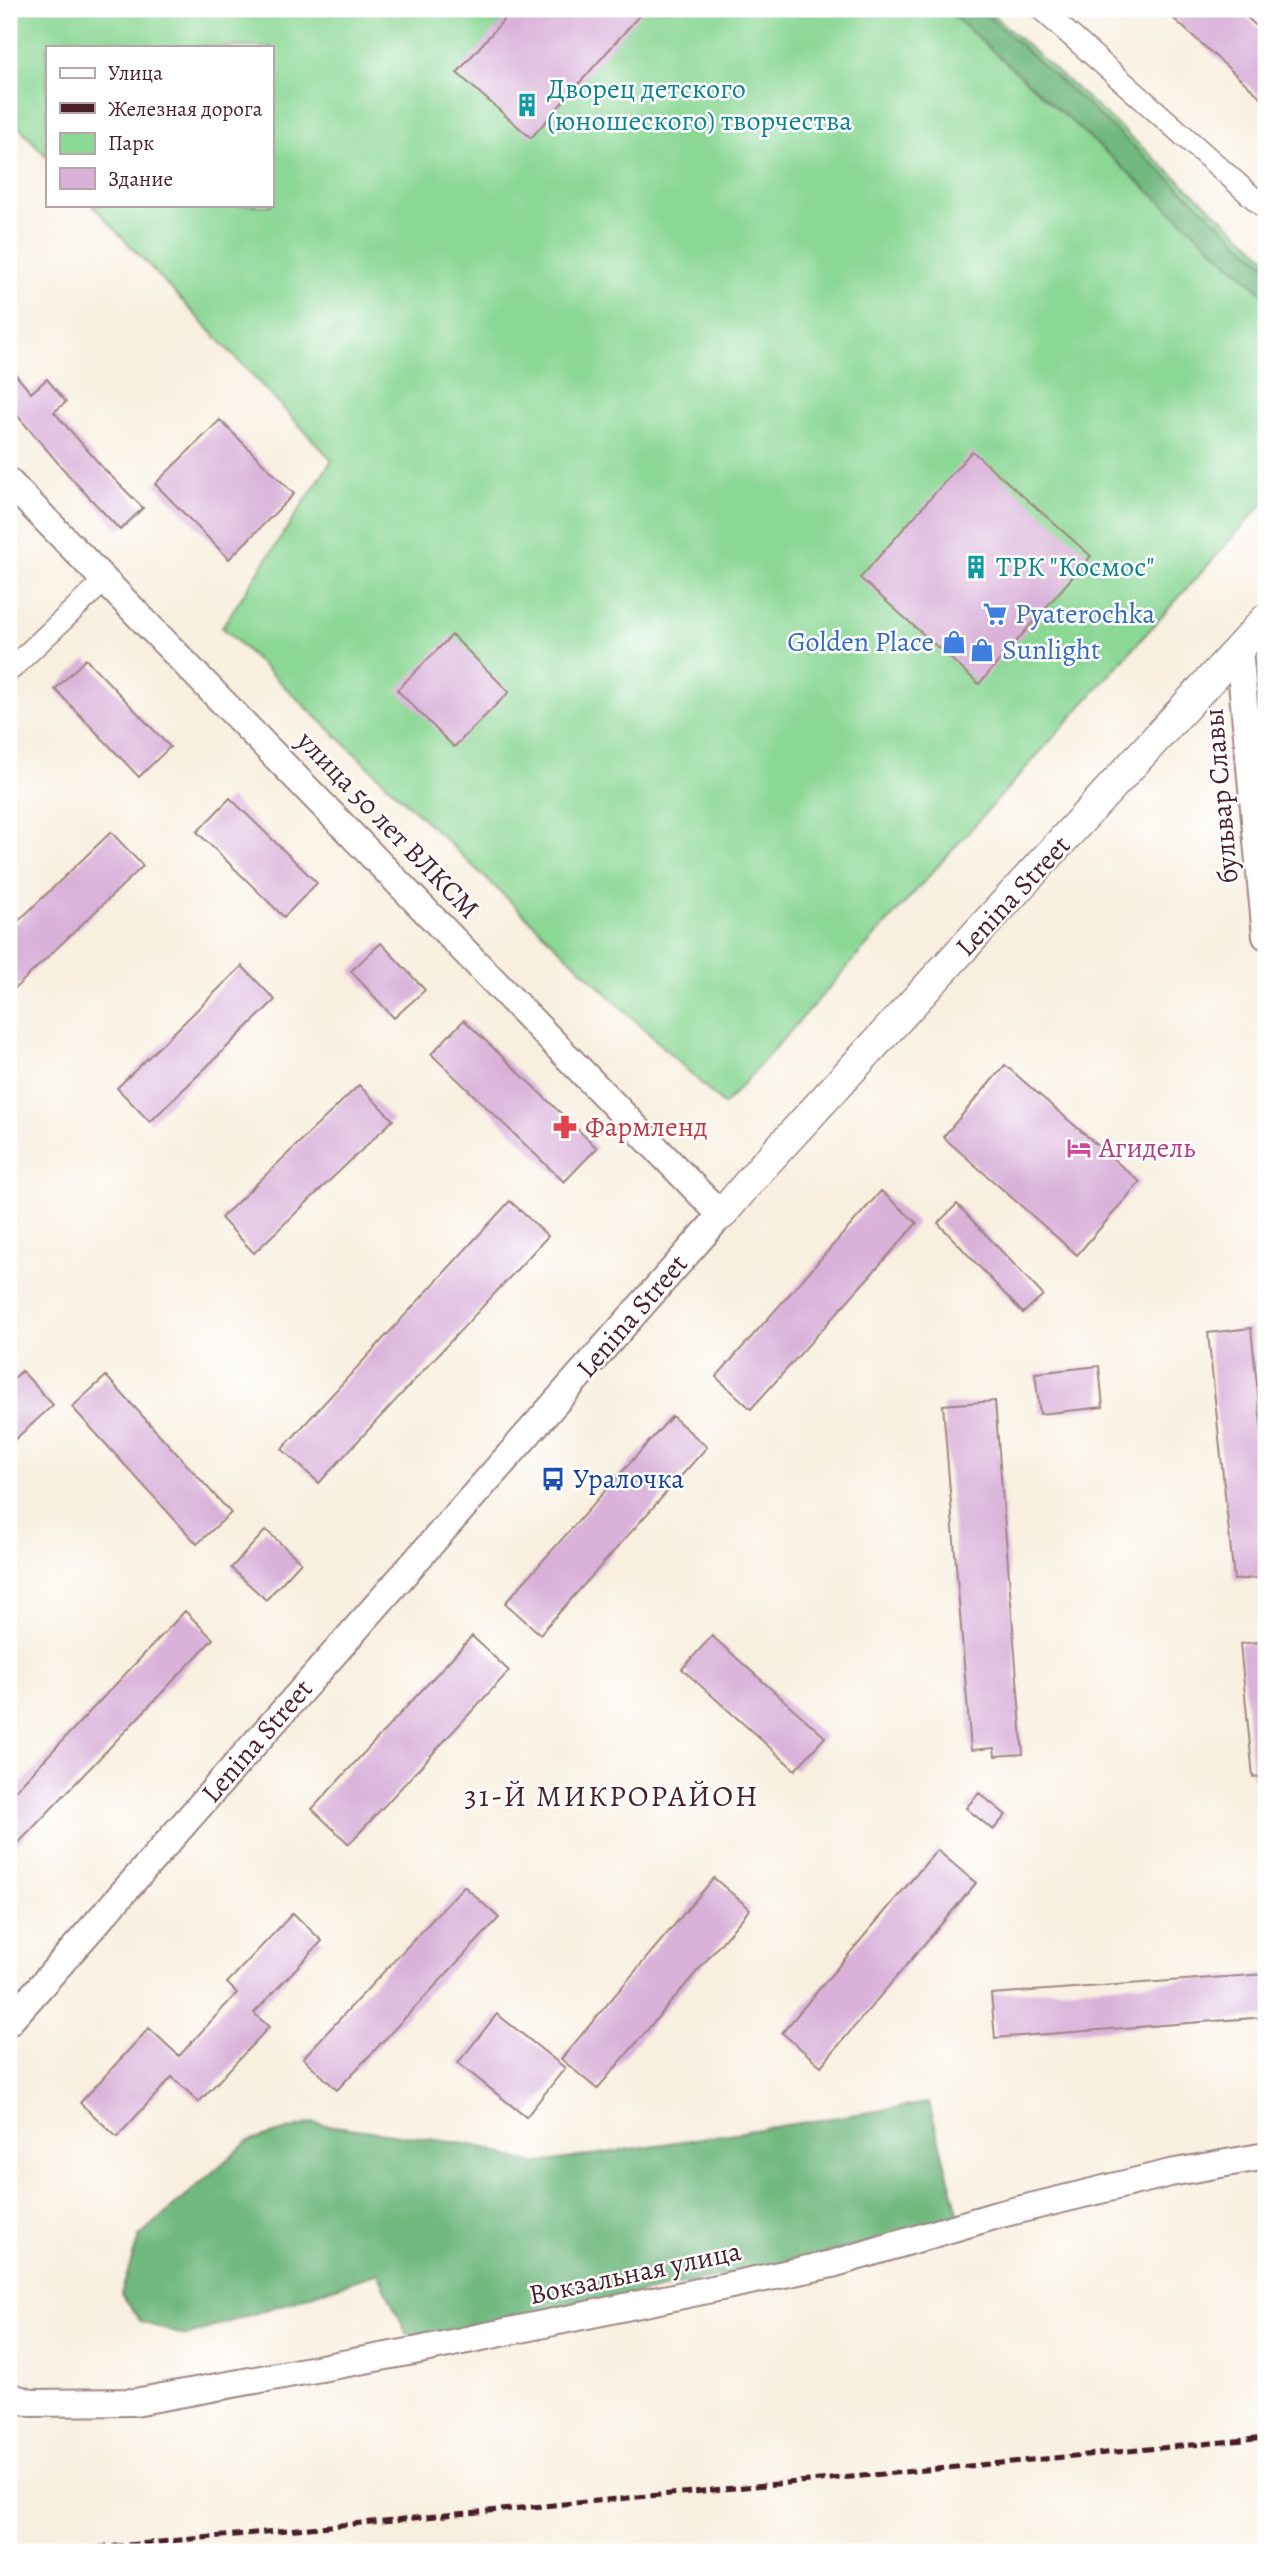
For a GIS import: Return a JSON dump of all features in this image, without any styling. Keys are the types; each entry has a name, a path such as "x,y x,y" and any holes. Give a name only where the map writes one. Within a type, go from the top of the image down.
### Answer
{"main road":[{"name":"Lenina Street","path":"721,1214 1266,619"}],"street":[{"path":"1041,9 1266,209"},
{"name":"улица 50 лет ВЛКСМ","path":"9,482 721,1214"},
{"path":"9,671 106,579"},
{"name":"бульвар Славы","path":"1239,650 1266,936"},
{"name":"Lenina Street","path":"9,2022 721,1214"},
{"name":"Вокзальная улица","path":"9,2396 31,2403 135,2402 419,2350 832,2264 1011,2212 1170,2173 1266,2156"}],"green space":[{"path":"9,9 986,9 1266,257 1266,500 724,1105 222,627 332,460 93,206 273,206 273,46 46,46 46,156 9,116"},
{"path":"946,9 980,9 1266,265 1266,296"},
{"path":"929,2103 960,2220 816,2256 436,2336 407,2334 378,2273 186,2336 141,2322 121,2294 139,2237 247,2142 312,2123 479,2146 534,2164"}],"building":[{"name":"Дворец детского (юношеского) творчества","path":"513,9 645,9 531,138 457,73"},
{"path":"1163,9 1238,9 1266,35 1266,102"},
{"path":"9,367 31,393 47,379 66,402 54,412 103,468 143,508 120,530 9,406"},
{"path":"220,420 294,494 229,559 155,484"},
{"name":"ТРК \"Космос\"","path":"972,451 1091,556 979,684 860,578"},
{"path":"452,635 509,692 454,747 397,690"},
{"path":"86,659 170,747 139,777 55,689"},
{"path":"230,798 317,883 284,917 197,832"},
{"path":"111,832 143,866 9,994 9,930"},
{"path":"381,943 425,990 394,1018 351,971"},
{"path":"242,966 275,1000 150,1122 117,1088"},
{"path":"464,1020 597,1148 564,1182 431,1054"},
{"path":"1005,1065 1140,1182 1077,1255 943,1137"},
{"path":"359,1085 393,1120 254,1253 221,1218"},
{"path":"881,1191 917,1223 751,1409 716,1377"},
{"path":"510,1201 548,1236 319,1483 282,1449"},
{"path":"957,1204 1043,1295 1023,1313 938,1223"},
{"path":"1251,1328 1266,1471 1266,1577 1234,1580 1208,1333"},
{"path":"1099,1366 1103,1407 1040,1414 1035,1373"},
{"path":"22,1371 53,1405 9,1445 9,1383"},
{"path":"106,1376 231,1513 197,1544 72,1407"},
{"path":"995,1401 1023,1754 995,1756 994,1748 971,1750 943,1405"},
{"path":"672,1416 707,1447 540,1634 505,1603"},
{"path":"266,1530 301,1562 266,1600 231,1568"},
{"path":"185,1611 213,1639 9,1853 9,1797"},
{"path":"472,1636 509,1671 349,1844 312,1809"},
{"path":"712,1636 825,1737 795,1770 682,1669"},
{"path":"1266,1641 1266,1776 1253,1777 1240,1644"},
{"path":"979,1793 1006,1815 993,1830 966,1808"},
{"path":"937,1850 976,1883 821,2066 782,2033"},
{"path":"714,1878 750,1909 597,2089 561,2059"},
{"path":"464,1886 499,1918 337,2090 303,2058"},
{"path":"293,1913 322,1941 254,2013 269,2027 199,2102 172,2077 117,2137 80,2103 149,2028 179,2056 237,1993 227,1983"},
{"path":"1266,1974 1266,2017 995,2038 991,1994"},
{"path":"497,2014 565,2068 526,2117 458,2063"}],"railway":[{"path":"53,2552 1266,2438"}],"place":[{"name":"Дворец детского (юношеского) творчества","path":"527,105"},
{"name":"ТРК \"Космос\"","path":"976,567"},
{"name":"Pyaterochka","path":"995,614"},
{"name":"Golden Place","path":"954,642"},
{"name":"Sunlight","path":"982,650"},
{"name":"Фармленд","path":"565,1127"},
{"name":"Агидель","path":"1079,1148"},
{"name":"Уралочка","path":"553,1479"}],"district":[{"name":"31-Й МИКРОРАЙОН","path":"612,1796"}]}
